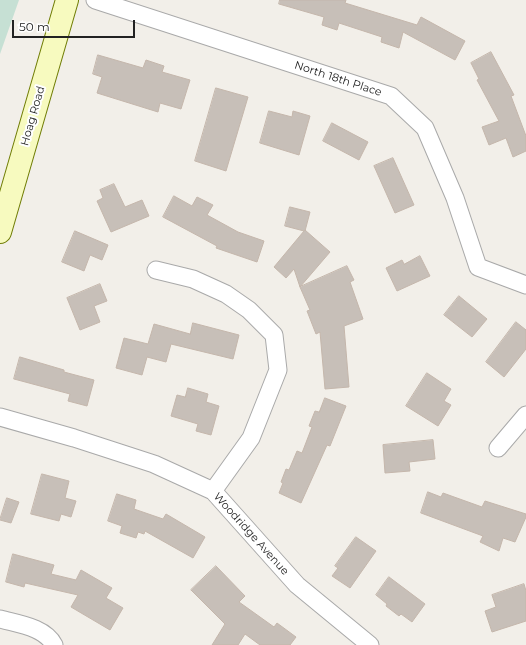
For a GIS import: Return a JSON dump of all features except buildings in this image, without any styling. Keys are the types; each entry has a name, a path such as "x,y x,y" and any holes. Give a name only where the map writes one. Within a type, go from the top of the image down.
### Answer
{"street":[{"name":"Hoag Road","path":"0,232 66,0"},
{"name":"North 18th Place","path":"95,0 391,96 425,128 455,198 478,267 526,285"},
{"path":"156,270 194,279 226,294 248,310 274,335 278,370 250,438 213,491"},
{"path":"498,448 526,415"},
{"name":"Woodridge Avenue","path":"0,417 74,438 154,464 213,491 297,586 370,645"},
{"path":"0,619 37,630 52,639 54,645"}],"green space":[{"path":"0,0 19,0 0,54"}]}
